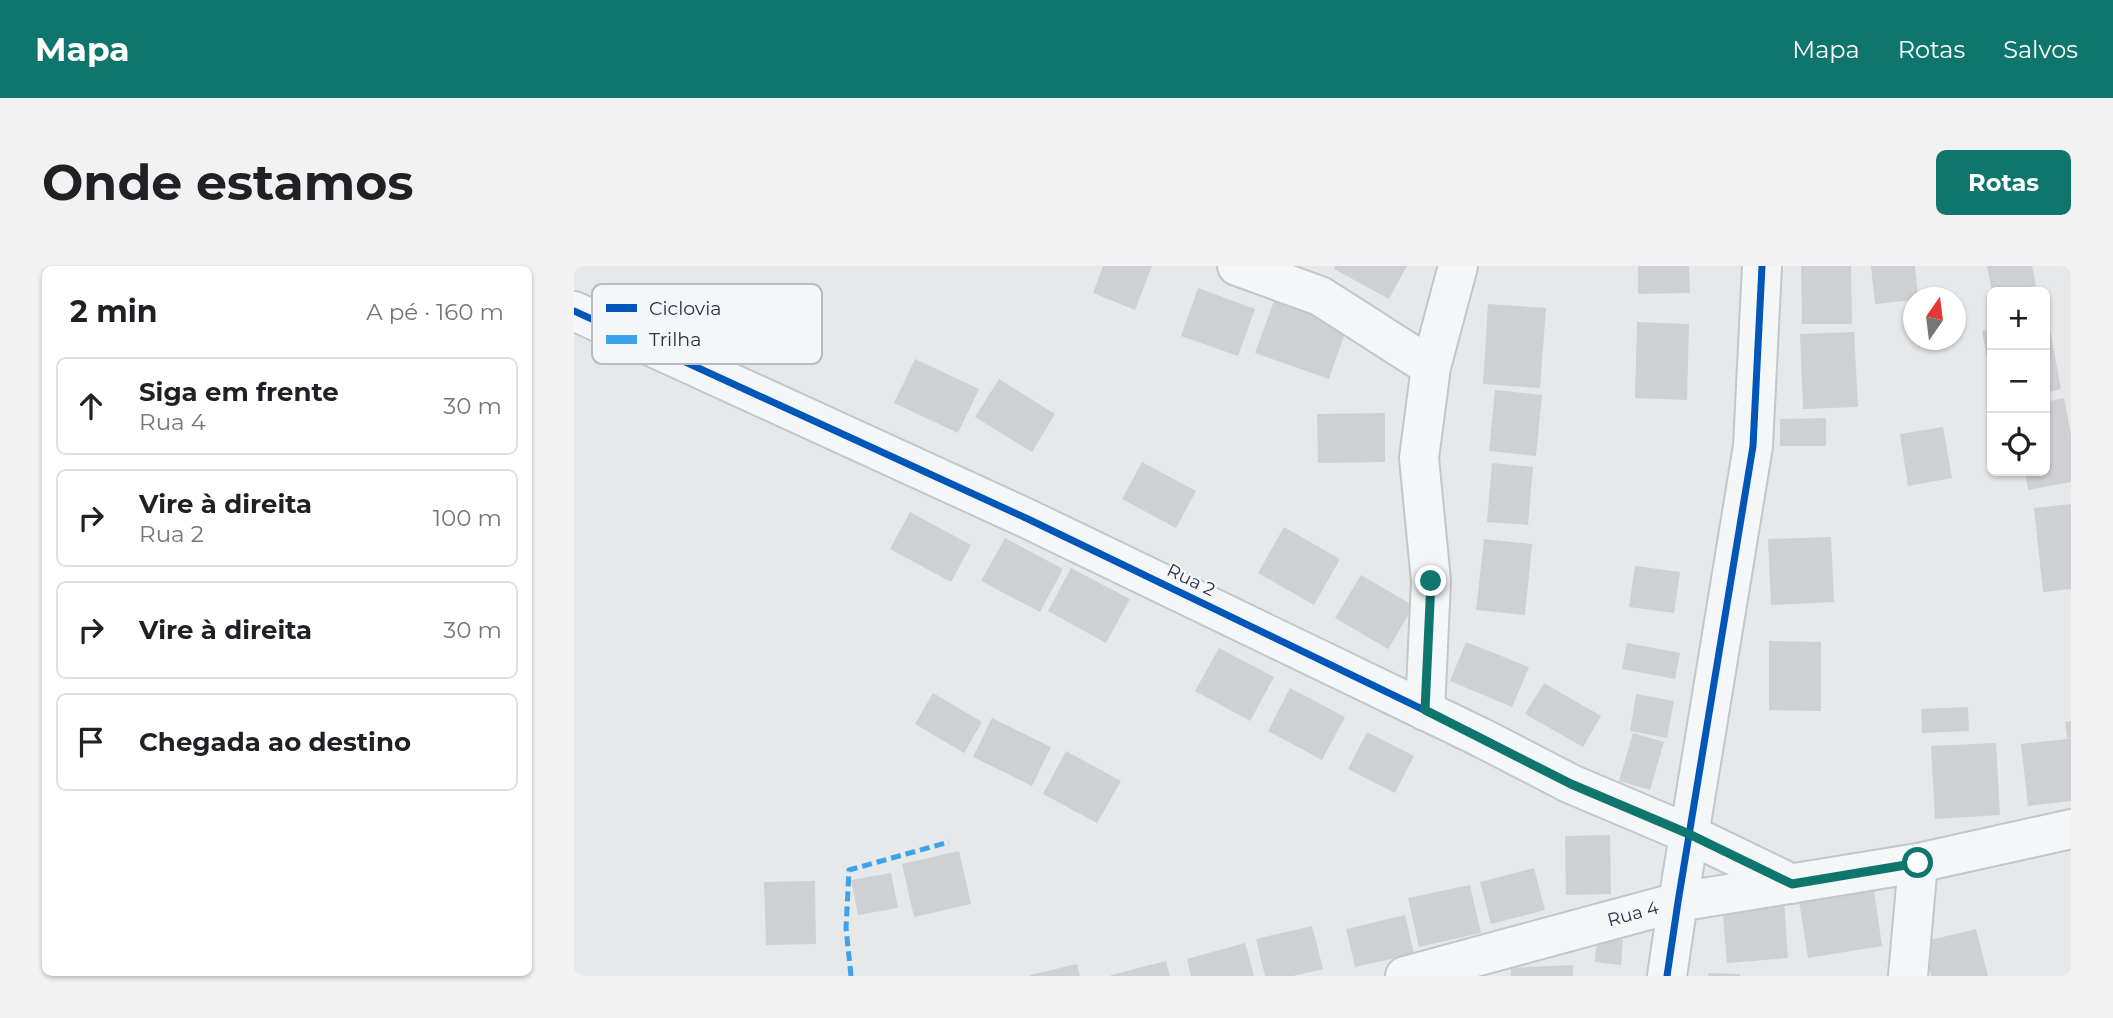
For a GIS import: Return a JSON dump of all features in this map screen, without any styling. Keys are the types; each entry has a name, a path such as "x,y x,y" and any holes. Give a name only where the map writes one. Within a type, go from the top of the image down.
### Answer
{"street":[{"path":"1237,266 1320,296 1431,367"},
{"path":"1425,710 1431,581 1419,458 1431,367 1458,266"},
{"path":"1667,976 1753,446 1762,266"},
{"name":"Rua 2","path":"574,311 592,319"},
{"name":"Rua 2","path":"690,364 1028,519 1425,710 1571,784 1689,834 1792,884"},
{"name":"Rua 4","path":"1405,976 1678,902 1918,863 2071,829"},
{"path":"1908,976 1918,863"}],"building":[{"path":"1103,266 1152,266 1135,310 1093,293"},
{"path":"1335,266 1407,266 1389,299 1334,269"},
{"path":"1638,266 1689,266 1690,293 1638,294"},
{"path":"1801,266 1851,266 1852,324 1802,324"},
{"path":"1871,266 1915,266 1917,287 1903,287 1903,301 1875,304"},
{"path":"1987,266 2032,266 2036,286 1991,287"},
{"path":"1198,288 1255,309 1238,356 1181,336"},
{"path":"1274,301 1347,327 1329,379 1255,353"},
{"path":"1488,304 1546,308 1540,388 1483,384"},
{"path":"1637,322 1689,324 1687,400 1635,398"},
{"path":"1987,330 1987,358 1982,331"},
{"path":"2050,330 2061,389 2050,392"},
{"path":"1854,332 1858,407 1803,409 1800,334"},
{"path":"915,359 979,389 958,433 894,403"},
{"path":"999,379 1055,414 1032,452 975,417"},
{"path":"1495,390 1542,395 1536,456 1489,451"},
{"path":"2064,398 2071,435 2071,482 2028,490 2026,476 2050,476 2050,401"},
{"path":"1385,413 1385,462 1318,463 1317,414"},
{"path":"1826,418 1826,446 1780,446 1780,419"},
{"path":"1943,427 1952,478 1908,486 1900,434"},
{"path":"1142,462 1196,491 1176,528 1122,499"},
{"path":"1492,463 1533,467 1528,525 1487,522"},
{"path":"2071,504 2071,589 2043,592 2034,508"},
{"path":"910,512 971,545 951,582 890,549"},
{"path":"1284,527 1340,559 1314,605 1258,573"},
{"path":"1831,537 1834,602 1771,605 1768,539"},
{"path":"1005,538 1063,569 1040,612 981,581"},
{"path":"1484,539 1532,544 1525,615 1476,610"},
{"path":"1635,566 1680,572 1674,613 1629,607"},
{"path":"1071,568 1130,599 1106,643 1048,611"},
{"path":"1361,575 1414,606 1388,649 1335,618"},
{"path":"1769,641 1821,642 1821,711 1769,710"},
{"path":"1466,642 1529,667 1512,707 1450,681"},
{"path":"1627,643 1680,653 1675,679 1622,669"},
{"path":"1219,648 1274,677 1250,721 1195,691"},
{"path":"1544,683 1601,716 1583,747 1525,714"},
{"path":"1290,688 1345,717 1322,760 1268,731"},
{"path":"933,693 982,722 964,753 915,724"},
{"path":"1636,694 1674,701 1667,738 1630,731"},
{"path":"1968,707 1969,731 1922,733 1921,709"},
{"path":"992,718 1051,747 1032,786 973,757"},
{"path":"2071,721 2071,801 2028,806 2021,744 2067,739 2065,722"},
{"path":"1367,732 1414,756 1395,793 1348,769"},
{"path":"1633,733 1664,742 1650,790 1619,781"},
{"path":"1996,743 2000,815 1935,819 1931,746"},
{"path":"1066,751 1121,781 1097,823 1043,794"},
{"path":"1610,835 1611,894 1566,895 1565,836"},
{"path":"959,851 971,904 914,917 902,864"},
{"path":"1534,868 1545,910 1491,924 1480,882"},
{"path":"891,873 898,908 858,915 851,880"},
{"path":"815,881 816,944 766,945 764,882"},
{"path":"1470,885 1481,933 1419,947 1408,898"},
{"path":"1874,890 1882,946 1808,958 1799,901"},
{"path":"1784,899 1788,958 1727,963 1722,904"},
{"path":"1405,915 1414,954 1355,967 1346,929"},
{"path":"1312,926 1323,969 1293,976 1265,976 1256,939"},
{"path":"1976,929 1988,976 1931,976 1922,942"},
{"path":"1597,938 1623,940 1621,965 1595,962"},
{"path":"1245,943 1254,976 1191,976 1187,959"},
{"path":"1166,961 1170,976 1111,976 1111,975"},
{"path":"1077,964 1080,976 1030,976 1030,975"},
{"path":"1573,965 1573,976 1511,976 1511,968"},
{"path":"1709,973 1740,974 1740,976 1708,976"}],"marked path":[{"path":"851,976 846,928 849,870 949,842"}],"cycle path":[{"path":"1667,976 1753,446 1762,266"},
{"path":"574,311 592,319"},
{"path":"690,364 1028,519 1480,737 1571,784 1689,834 1792,884"}],"route":[{"path":"1431,581 1425,710 1571,784 1689,834 1792,884 1918,863"}]}
